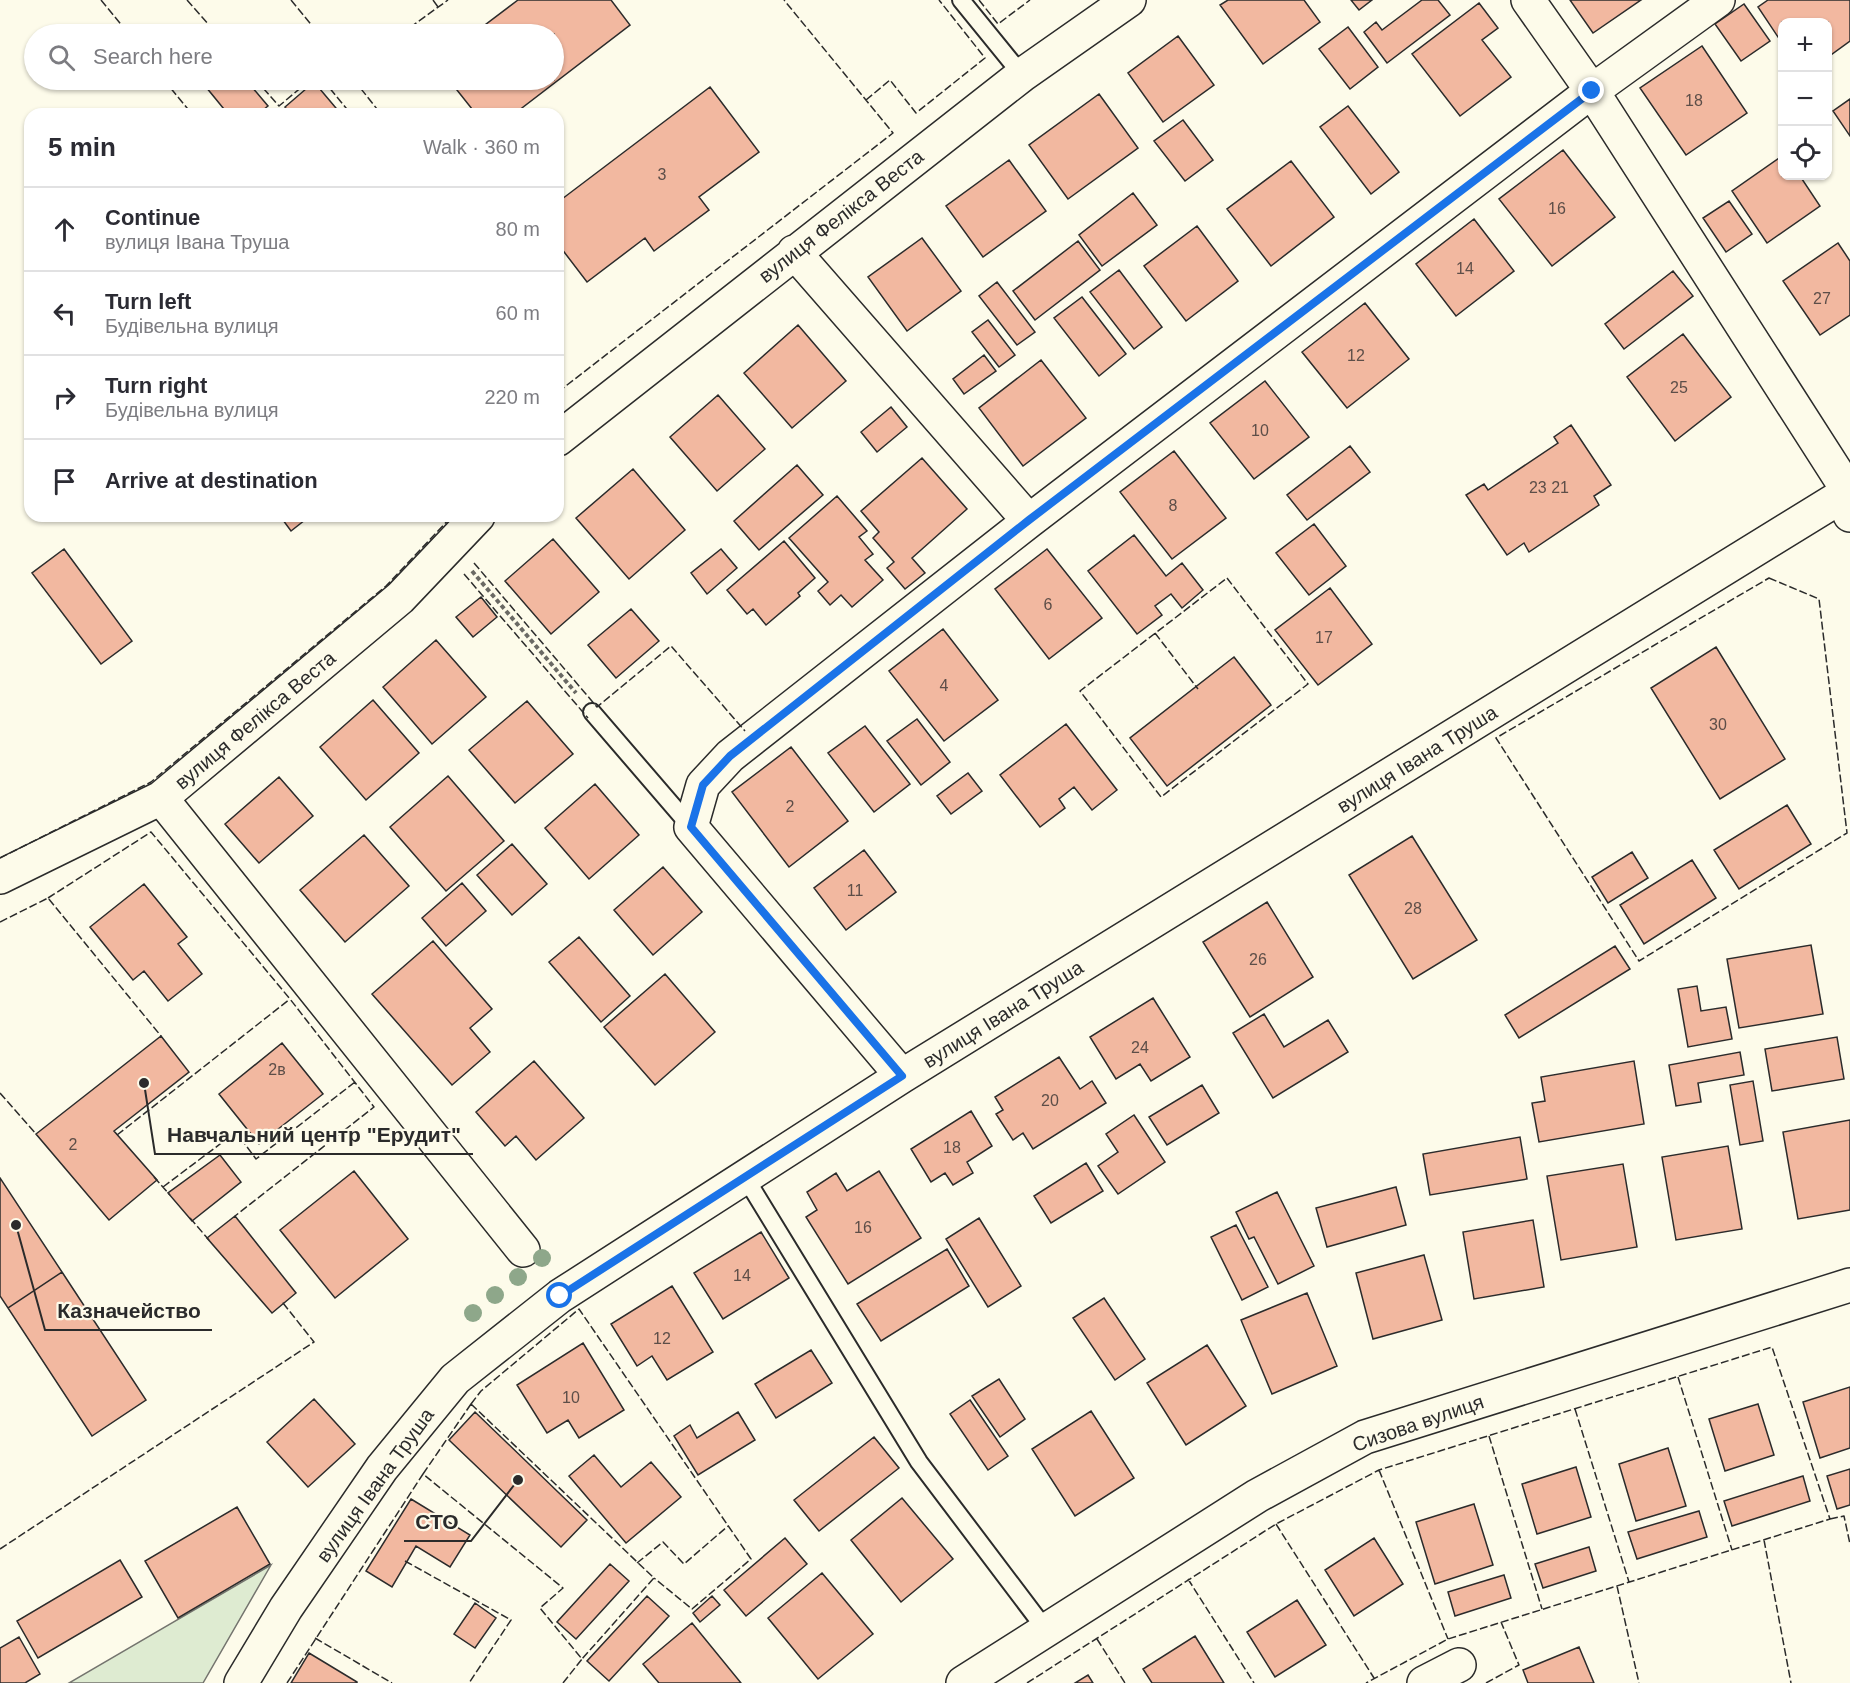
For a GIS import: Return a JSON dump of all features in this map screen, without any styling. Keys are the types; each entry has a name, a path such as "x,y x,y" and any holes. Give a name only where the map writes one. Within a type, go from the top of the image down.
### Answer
{"street":[{"name":"вулиця Фелікса Веста","path":"564,434 1022,75 1129,0"},
{"path":"1528,0 1592,91 1849,500"},
{"path":"902,1076 691,827 703,785 730,756 1029,520 1592,91 1718,0"},
{"path":"794,252 1029,520"},
{"name":"вулиця Івана Труша","path":"242,1683 286,1608 382,1468 455,1379 560,1296 902,1076 1849,500"},
{"name":"вулиця Фелікса Веста","path":"0,877 161,798 400,598 471,522"},
{"path":"161,798 523,1250"},
{"name":"Сизова вулиця","path":"963,1683 1257,1496 1365,1437 1850,1286"},
{"path":"1424,1683 1459,1665"}],"lane":[{"path":"961,0 1022,75"},
{"path":"592,712 691,827"},
{"path":"745,1177 919,1462 1046,1630"}],"path":[{"path":"450,545 592,712"}],"green space":[{"path":"271,1565 203,1683 69,1683"}],"building":[{"path":"518,0 611,0 630,25 564,76 564,24 486,24"},
{"path":"1228,0 1304,0 1320,22 1263,64 1220,5"},
{"path":"1351,0 1372,0 1359,10"},
{"path":"1422,0 1438,0 1450,15 1387,63 1364,32 1376,22 1382,30"},
{"path":"1570,0 1641,0 1593,33"},
{"path":"1768,0 1850,0 1850,41 1832,54 1832,18 1778,18 1778,37 1758,7"},
{"path":"1479,3 1498,28 1482,40 1511,77 1460,116 1412,54"},
{"path":"1744,4 1770,41 1741,61 1715,24"},
{"path":"1348,27 1378,67 1350,89 1319,49"},
{"path":"1178,36 1214,85 1163,122 1128,73"},
{"path":"1702,46 1747,113 1686,155 1640,88"},
{"path":"710,87 759,152 699,197 709,210 654,251 645,238 587,282 564,252 564,197"},
{"path":"208,90 254,90 268,106 266,108 223,108"},
{"path":"305,90 321,90 336,108 286,108"},
{"path":"457,90 545,90 522,108 471,108"},
{"path":"1099,94 1138,148 1068,199 1029,145"},
{"path":"1850,99 1850,136 1833,111"},
{"path":"1348,106 1399,172 1371,194 1320,127"},
{"path":"1183,120 1213,160 1185,181 1154,141"},
{"path":"1563,150 1615,217 1552,266 1499,199"},
{"path":"1778,159 1778,180 1803,180 1820,206 1767,243 1732,191"},
{"path":"1009,160 1046,211 983,257 946,206"},
{"path":"1291,161 1334,217 1271,266 1227,209"},
{"path":"1133,193 1157,225 1102,266 1079,235"},
{"path":"1729,201 1752,234 1726,252 1703,218"},
{"path":"1474,219 1514,271 1456,316 1416,264"},
{"path":"1197,226 1238,281 1186,321 1144,266"},
{"path":"922,238 961,291 907,331 868,277"},
{"path":"1078,241 1100,270 1035,320 1013,291"},
{"path":"1838,243 1850,261 1850,315 1820,335 1783,281"},
{"path":"1119,270 1162,327 1134,349 1090,292"},
{"path":"1673,271 1693,296 1624,349 1605,324"},
{"path":"997,282 1035,332 1017,345 979,296"},
{"path":"1082,297 1126,354 1099,376 1054,318"},
{"path":"1365,303 1409,359 1347,408 1302,352"},
{"path":"988,320 1015,355 999,367 972,332"},
{"path":"798,325 846,381 792,428 744,373"},
{"path":"1683,334 1731,397 1675,441 1627,377"},
{"path":"984,355 996,371 964,394 953,379"},
{"path":"1041,360 1086,418 1023,466 979,408"},
{"path":"1265,381 1309,437 1254,479 1210,423"},
{"path":"718,395 765,449 717,491 670,437"},
{"path":"891,407 907,427 877,452 861,432"},
{"path":"1571,425 1611,485 1594,496 1599,505 1529,552 1524,543 1507,555 1466,495 1484,484 1488,490 1558,443 1554,437"},
{"path":"1350,446 1370,472 1307,520 1287,495"},
{"path":"1174,451 1226,518 1172,559 1120,492"},
{"path":"922,458 967,509 912,558 925,573 905,589 887,568 894,562 873,538 879,532 861,511"},
{"path":"797,465 823,495 759,550 734,521"},
{"path":"633,469 685,530 629,579 576,518"},
{"path":"837,496 867,531 859,537 873,554 865,560 883,580 852,607 841,595 830,605 818,591 828,582 789,538"},
{"path":"284,522 302,522 291,531"},
{"path":"1314,524 1346,566 1309,595 1276,553"},
{"path":"1134,535 1166,576 1182,563 1203,590 1182,608 1171,594 1155,606 1162,615 1137,634 1088,571"},
{"path":"553,539 599,592 551,634 505,581"},
{"path":"784,541 815,578 798,593 800,596 766,625 753,609 747,614 727,590"},
{"path":"64,549 132,641 101,664 32,573"},
{"path":"721,549 737,568 707,594 691,573"},
{"path":"1047,549 1102,618 1049,659 995,589"},
{"path":"1330,588 1372,644 1318,685 1275,630"},
{"path":"481,597 497,617 473,637 456,617"},
{"path":"631,609 659,641 616,678 588,645"},
{"path":"943,629 998,700 944,741 889,671"},
{"path":"436,640 486,697 432,744 383,687"},
{"path":"1716,647 1785,759 1720,799 1651,688"},
{"path":"1234,657 1271,705 1167,786 1130,738"},
{"path":"373,700 419,753 366,800 320,747"},
{"path":"527,701 573,754 515,803 469,750"},
{"path":"917,719 950,762 921,785 887,741"},
{"path":"1066,724 1117,790 1092,810 1074,787 1059,799 1065,808 1040,827 1000,775"},
{"path":"865,726 910,784 874,812 828,753"},
{"path":"791,747 848,821 789,867 732,792"},
{"path":"968,773 982,791 951,814 937,796"},
{"path":"448,776 504,841 446,891 390,827"},
{"path":"279,777 313,816 259,863 225,824"},
{"path":"595,784 639,835 589,879 545,828"},
{"path":"1787,805 1811,844 1739,889 1714,850"},
{"path":"364,835 409,886 345,942 300,890"},
{"path":"1412,836 1477,940 1413,979 1349,875"},
{"path":"512,844 547,884 512,915 477,875"},
{"path":"864,850 896,892 846,930 814,888"},
{"path":"1632,852 1648,878 1608,903 1592,877"},
{"path":"1692,860 1716,898 1644,944 1620,905"},
{"path":"663,867 702,912 653,955 614,910"},
{"path":"462,883 486,911 446,946 422,918"},
{"path":"144,884 187,937 178,944 202,974 168,1001 144,971 133,980 90,927"},
{"path":"1267,902 1313,977 1250,1017 1203,942"},
{"path":"579,937 630,996 601,1022 549,962"},
{"path":"433,941 492,1009 470,1028 490,1052 452,1085 372,994"},
{"path":"1811,945 1823,1014 1739,1028 1727,959"},
{"path":"1615,946 1630,969 1519,1038 1505,1015"},
{"path":"665,974 715,1032 655,1085 604,1027"},
{"path":"1697,986 1701,1011 1726,1007 1732,1039 1688,1047 1678,989"},
{"path":"1153,998 1190,1057 1151,1081 1140,1064 1116,1079 1090,1037"},
{"path":"1264,1014 1284,1047 1328,1020 1348,1052 1273,1098 1233,1033"},
{"path":"161,1036 189,1072 114,1131 157,1180 109,1220 36,1134"},
{"path":"1837,1037 1844,1079 1772,1091 1765,1049"},
{"path":"282,1043 323,1094 259,1144 219,1094"},
{"path":"1740,1052 1744,1075 1698,1083 1701,1102 1676,1106 1669,1065"},
{"path":"1059,1057 1080,1089 1092,1081 1106,1103 1033,1149 1023,1133 1013,1140 996,1114 1003,1110 995,1097"},
{"path":"534,1061 584,1118 536,1160 516,1136 505,1146 476,1112"},
{"path":"1634,1061 1644,1124 1539,1142 1532,1103 1545,1101 1541,1077"},
{"path":"1753,1081 1763,1141 1740,1145 1730,1085"},
{"path":"1202,1085 1219,1113 1167,1145 1149,1117"},
{"path":"971,1111 992,1146 967,1162 973,1173 953,1185 945,1173 931,1182 911,1149"},
{"path":"1134,1115 1165,1162 1118,1194 1098,1166 1118,1152 1106,1134"},
{"path":"1850,1120 1850,1210 1798,1219 1783,1132"},
{"path":"1520,1137 1527,1179 1430,1195 1423,1154"},
{"path":"1728,1146 1742,1229 1676,1240 1662,1157"},
{"path":"220,1155 241,1182 192,1221 168,1193"},
{"path":"1086,1163 1103,1191 1051,1223 1034,1196"},
{"path":"1623,1164 1637,1247 1561,1260 1547,1176"},
{"path":"354,1171 408,1239 335,1298 280,1230"},
{"path":"879,1171 921,1238 848,1284 806,1217 817,1210 807,1192 836,1173 847,1191"},
{"path":"0,1178 62,1272 8,1308 0,1296"},
{"path":"1396,1187 1406,1225 1327,1247 1316,1208"},
{"path":"1277,1192 1314,1266 1278,1284 1254,1237 1249,1239 1236,1212"},
{"path":"235,1216 296,1293 272,1313 207,1238"},
{"path":"979,1218 1021,1286 988,1307 946,1239"},
{"path":"1533,1220 1544,1287 1474,1299 1463,1232"},
{"path":"1236,1225 1268,1287 1242,1300 1211,1237"},
{"path":"761,1232 789,1278 723,1319 694,1273"},
{"path":"947,1249 969,1286 881,1341 857,1304"},
{"path":"1424,1255 1442,1320 1373,1339 1356,1273"},
{"path":"62,1272 146,1400 92,1436 8,1308"},
{"path":"672,1286 713,1352 667,1380 652,1356 637,1366 611,1324"},
{"path":"1307,1293 1337,1366 1272,1394 1241,1320"},
{"path":"1104,1298 1145,1359 1115,1380 1073,1318"},
{"path":"583,1343 624,1410 579,1438 568,1420 547,1433 517,1385"},
{"path":"1207,1345 1246,1406 1186,1445 1147,1383"},
{"path":"811,1350 832,1383 776,1418 755,1384"},
{"path":"999,1379 1025,1419 1000,1437 972,1396"},
{"path":"1850,1387 1850,1448 1820,1458 1803,1402"},
{"path":"314,1399 355,1444 308,1487 267,1442"},
{"path":"970,1400 1008,1456 988,1470 950,1414"},
{"path":"1758,1404 1774,1455 1725,1471 1709,1419"},
{"path":"1091,1411 1134,1478 1075,1516 1032,1449"},
{"path":"475,1412 587,1520 561,1547 449,1440"},
{"path":"738,1412 755,1440 698,1475 674,1436 690,1425 697,1438"},
{"path":"874,1437 899,1468 819,1531 794,1500"},
{"path":"1668,1448 1686,1506 1636,1521 1619,1464"},
{"path":"594,1455 621,1487 651,1462 681,1497 626,1543 569,1476"},
{"path":"1576,1467 1591,1517 1537,1534 1522,1484"},
{"path":"1850,1469 1850,1505 1837,1509 1827,1476"},
{"path":"1803,1476 1810,1501 1732,1526 1724,1501"},
{"path":"902,1498 953,1559 901,1602 851,1540"},
{"path":"411,1499 470,1535 450,1567 416,1546 392,1587 366,1571"},
{"path":"1474,1504 1493,1565 1435,1584 1416,1522"},
{"path":"237,1507 270,1564 178,1618 145,1561"},
{"path":"1699,1511 1707,1537 1637,1559 1628,1532"},
{"path":"785,1538 807,1564 746,1616 724,1590"},
{"path":"1374,1538 1403,1584 1354,1616 1325,1570"},
{"path":"1589,1547 1596,1571 1543,1588 1535,1564"},
{"path":"120,1560 142,1597 38,1658 17,1621"},
{"path":"610,1564 629,1581 576,1639 557,1622"},
{"path":"822,1573 873,1634 818,1679 768,1618"},
{"path":"1504,1575 1511,1598 1455,1616 1448,1592"},
{"path":"647,1596 669,1616 609,1681 587,1661"},
{"path":"712,1596 720,1605 700,1622 693,1613"},
{"path":"1297,1600 1326,1645 1275,1677 1247,1632"},
{"path":"475,1603 496,1618 475,1648 454,1634"},
{"path":"692,1623 741,1683 659,1683 643,1664"},
{"path":"1195,1636 1224,1683 1152,1683 1143,1669"},
{"path":"19,1637 40,1674 25,1683 0,1683 0,1648"},
{"path":"1579,1647 1594,1683 1528,1683 1523,1670"},
{"path":"309,1653 357,1682 357,1683 291,1683"},
{"path":"1088,1675 1093,1683 1075,1683"}],"fence":[{"path":"101,0 121,24"},
{"path":"187,0 208,24"},
{"path":"291,0 311,24"},
{"path":"433,0 438,7"},
{"path":"415,24 448,0"},
{"path":"564,387 893,133 784,0"},
{"path":"866,100 890,80 916,113 985,58 939,0"},
{"path":"979,0 998,24 1030,0"},
{"path":"172,90 187,108"},
{"path":"265,90 279,106 298,90"},
{"path":"331,90 346,108"},
{"path":"362,90 376,108"},
{"path":"0,858 151,782 386,586 446,522"},
{"path":"474,563 597,707 671,646 745,731"},
{"path":"464,574 588,718"},
{"path":"1227,578 1308,684 1161,797 1080,691 1227,578"},
{"path":"1769,578 1819,599 1847,833 1639,961 1496,738 1769,578"},
{"path":"1155,633 1198,689"},
{"path":"48,898 151,832 290,999 374,1107 235,1216"},
{"path":"0,922 48,898 161,1036"},
{"path":"117,1135 290,999"},
{"path":"163,1187 236,1132 256,1159 355,1082"},
{"path":"0,1093 36,1134"},
{"path":"154,1177 170,1195"},
{"path":"190,1218 209,1240"},
{"path":"0,1549 314,1342 283,1303 281,1305"},
{"path":"471,1404 481,1391 579,1309 751,1559 692,1609 654,1578"},
{"path":"1027,1683 1276,1524 1379,1470 1772,1347 1830,1519 1448,1639 1366,1683"},
{"path":"1678,1377 1732,1550"},
{"path":"471,1404 654,1578 582,1659 540,1608 563,1588 423,1474 471,1404"},
{"path":"1575,1409 1629,1582"},
{"path":"1489,1436 1542,1609"},
{"path":"1379,1470 1448,1639"},
{"path":"287,1683 423,1474"},
{"path":"1830,1519 1844,1516 1850,1544"},
{"path":"1276,1524 1374,1678"},
{"path":"637,1563 663,1542 684,1564 728,1526"},
{"path":"1764,1540 1791,1683"},
{"path":"405,1561 511,1620 469,1683"},
{"path":"1188,1579 1254,1683"},
{"path":"1617,1586 1639,1683"},
{"path":"1486,1683 1519,1665 1501,1622"},
{"path":"315,1638 392,1683"},
{"path":"1097,1639 1125,1683"},
{"path":"563,1683 582,1659"}],"place":[{"name":"Навчальний центр \"Ерудит\"","path":"144,1083"},
{"name":"Казначейство","path":"16,1225"},
{"name":"СТО","path":"518,1480"}],"route":[{"path":"560,1296 902,1076 691,827 703,785 730,756 1029,520 1592,91"}]}
